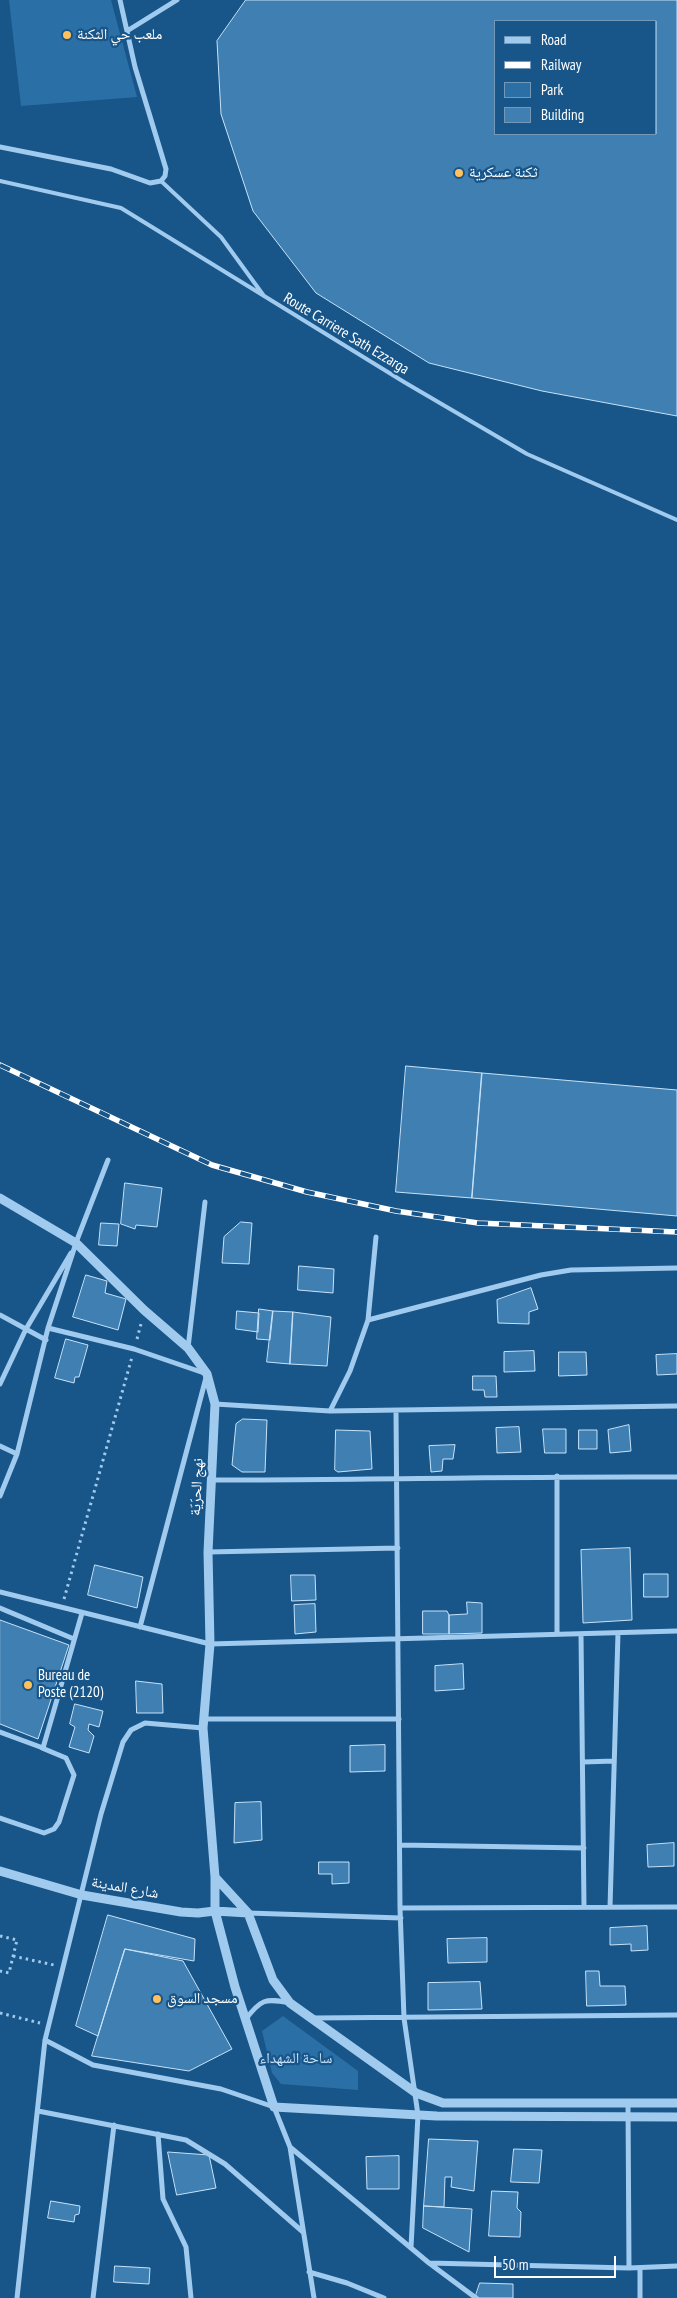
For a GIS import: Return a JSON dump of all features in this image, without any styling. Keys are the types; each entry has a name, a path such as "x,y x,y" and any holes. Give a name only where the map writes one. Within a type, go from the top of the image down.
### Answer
{"street":[{"path":"0,147 111,169 150,184 161,181 165,176 166,169 135,68 120,0"},
{"path":"127,32 177,0"},
{"path":"0,1496 17,1454 48,1328 76,1243 108,1160"},
{"name":"نهج الحرّيّة","path":"0,1198 76,1243 144,1310 188,1348 207,1374 215,1404 208,1552 210,1644 203,1724 215,1876 215,1911 223,1950 274,2107"},
{"path":"188,1348 205,1202"},
{"path":"330,1411 350,1371 368,1320 376,1237"},
{"path":"0,1384 26,1329 76,1243"},
{"path":"368,1320 541,1275 571,1270 677,1268"},
{"path":"0,1315 46,1340"},
{"path":"48,1328 134,1349 207,1374 140,1627"},
{"path":"215,1404 330,1411 677,1406"},
{"path":"396,1411 400,1908 402,1918 404,2018 418,2115 411,2247"},
{"path":"0,1446 17,1454"},
{"path":"211,1480 397,1480 557,1476 677,1477"},
{"path":"557,1476 557,1634"},
{"path":"208,1552 398,1548"},
{"path":"0,1592 210,1644 677,1632"},
{"path":"0,1608 74,1639"},
{"path":"42,1748 82,1613"},
{"path":"610,1907 618,1633"},
{"path":"581,1634 584,1907"},
{"path":"17,2298 45,2040 101,1814 126,1734 138,1725 146,1723 203,1724 399,1719"},
{"path":"0,1732 66,1758 74,1774 59,1822 54,1829 44,1833 0,1818"},
{"path":"583,1762 614,1761"},
{"path":"400,1845 584,1848"},
{"name":"شارع المدينة","path":"0,1871 82,1895 198,1914 215,1911 248,1914"},
{"path":"215,1876 248,1914 273,1980 290,2003 416,2093 444,2103 677,2103"},
{"path":"400,1908 677,1907"},
{"path":"248,1914 402,1918"},
{"path":"245,2020 256,2007 270,1999 290,2003"},
{"path":"310,2018 677,2015"},
{"path":"45,2040 93,2065 221,2089 274,2107 418,2115 677,2117"},
{"path":"628,2103 629,2268"},
{"path":"274,2107 290,2147 314,2298"},
{"path":"38,2111 186,2140 215,2157 302,2232"},
{"path":"93,2298 114,2125"},
{"path":"158,2134 162,2198 186,2247 191,2298"},
{"path":"290,2147 429,2263 476,2298"},
{"path":"429,2263 629,2268 677,2266"},
{"path":"640,2268 640,2298"},
{"path":"309,2272 348,2283 384,2298"}],"lane":[{"name":"Route Carriere Sath Ezzarga","path":"0,181 121,208 266,298 527,454 677,520"},
{"path":"161,181 221,237 266,298"}],"path":[{"path":"62,1607 144,1310"},
{"path":"0,1936 17,1940 9,1973 0,1971"},
{"path":"13,1956 64,1967"},
{"path":"0,2013 50,2026"}],"green space":[{"name":"ملعب حي الثكنة","path":"9,0 111,0 137,97 21,106"},
{"name":"ساحة الشهداء","path":"283,2016 358,2071 358,2090 281,2084 272,2073 262,2031"}],"building":[{"name":"ثكنة عسكرية","path":"246,0 677,0 677,416 542,391 429,363 316,293 253,211 221,114 217,41"},
{"path":"406,1066 482,1073 472,1198 396,1192"},
{"path":"482,1073 677,1090 677,1216 472,1198"},
{"path":"125,1183 162,1188 157,1227 136,1225 135,1229 121,1224"},
{"path":"241,1222 252,1223 249,1264 222,1263 224,1237"},
{"path":"101,1223 119,1224 117,1246 99,1245"},
{"path":"299,1266 334,1269 333,1293 298,1290"},
{"path":"86,1275 107,1281 105,1293 126,1299 118,1330 73,1317"},
{"path":"531,1288 538,1309 529,1312 529,1324 498,1323 497,1300"},
{"path":"259,1309 273,1311 270,1340 257,1339"},
{"path":"237,1311 259,1313 258,1332 236,1329"},
{"path":"273,1311 293,1312 290,1364 267,1362"},
{"path":"293,1312 331,1317 327,1366 290,1364"},
{"path":"66,1339 88,1345 79,1377 75,1377 74,1383 55,1378"},
{"path":"534,1351 535,1371 504,1372 504,1352"},
{"path":"559,1352 586,1352 587,1375 559,1376"},
{"path":"677,1354 677,1374 657,1375 656,1355"},
{"path":"473,1376 496,1376 497,1397 485,1397 484,1390 473,1390"},
{"path":"243,1419 267,1420 265,1472 242,1472 232,1465 236,1424"},
{"path":"629,1425 631,1451 610,1453 608,1430"},
{"path":"519,1427 521,1452 497,1453 496,1428"},
{"path":"543,1429 566,1429 566,1453 545,1453"},
{"path":"336,1430 370,1431 372,1469 338,1472 335,1470"},
{"path":"579,1430 597,1430 597,1449 579,1449"},
{"path":"455,1445 453,1459 443,1459 442,1471 431,1472 429,1446"},
{"path":"630,1548 632,1620 583,1623 581,1550"},
{"path":"95,1565 143,1577 137,1608 88,1595"},
{"path":"644,1574 668,1574 668,1597 644,1597"},
{"path":"291,1575 315,1575 316,1600 292,1601"},
{"path":"467,1602 482,1603 482,1633 449,1634 449,1615 467,1614"},
{"path":"315,1604 316,1632 295,1634 294,1605"},
{"path":"423,1611 447,1611 449,1615 449,1634 423,1634"},
{"name":"Bureau de Poste (2120)","path":"0,1620 69,1645 38,1739 0,1724"},
{"path":"463,1664 464,1689 435,1691 435,1666"},
{"path":"136,1681 162,1684 163,1713 137,1713"},
{"path":"75,1704 103,1711 99,1727 89,1724 88,1730 94,1736 89,1753 69,1747 75,1727 70,1724"},
{"path":"385,1745 385,1771 350,1772 350,1746"},
{"path":"261,1802 262,1840 234,1843 235,1803"},
{"path":"674,1843 674,1866 648,1867 647,1845"},
{"path":"319,1862 349,1862 349,1883 332,1884 332,1874 319,1874"},
{"path":"108,1915 195,1939 194,1961 125,1949 98,2036 76,2026"},
{"path":"647,1926 648,1950 631,1951 631,1944 610,1945 610,1928"},
{"path":"487,1938 487,1962 448,1963 447,1939"},
{"name":"مسجد السوق","path":"125,1949 183,1961 232,2049 189,2071 92,2056"},
{"path":"586,1971 599,1971 600,1986 625,1986 626,2005 587,2006"},
{"path":"480,1982 482,2009 428,2010 428,1983"},
{"path":"429,2139 478,2141 474,2191 451,2187 452,2177 445,2177 444,2207 424,2206"},
{"path":"514,2149 542,2150 539,2183 511,2182"},
{"path":"168,2152 209,2155 216,2188 177,2195"},
{"path":"399,2156 399,2189 367,2189 366,2157"},
{"path":"492,2191 518,2192 517,2208 521,2212 520,2237 489,2236"},
{"path":"51,2201 80,2206 79,2214 75,2215 74,2222 48,2218"},
{"path":"424,2206 472,2209 469,2252 423,2228"},
{"path":"115,2266 150,2268 149,2284 114,2282"},
{"path":"480,2283 513,2284 513,2298 479,2298 476,2295"}],"railway":[{"path":"0,1065 212,1165 307,1192 396,1211 478,1223 677,1232"}],"place":[{"name":"ملعب حي الثكنة","path":"67,35"},
{"name":"ثكنة عسكرية","path":"459,173"},
{"name":"Bureau de Poste (2120)","path":"28,1685"},
{"name":"مسجد السوق","path":"157,1999"}]}
